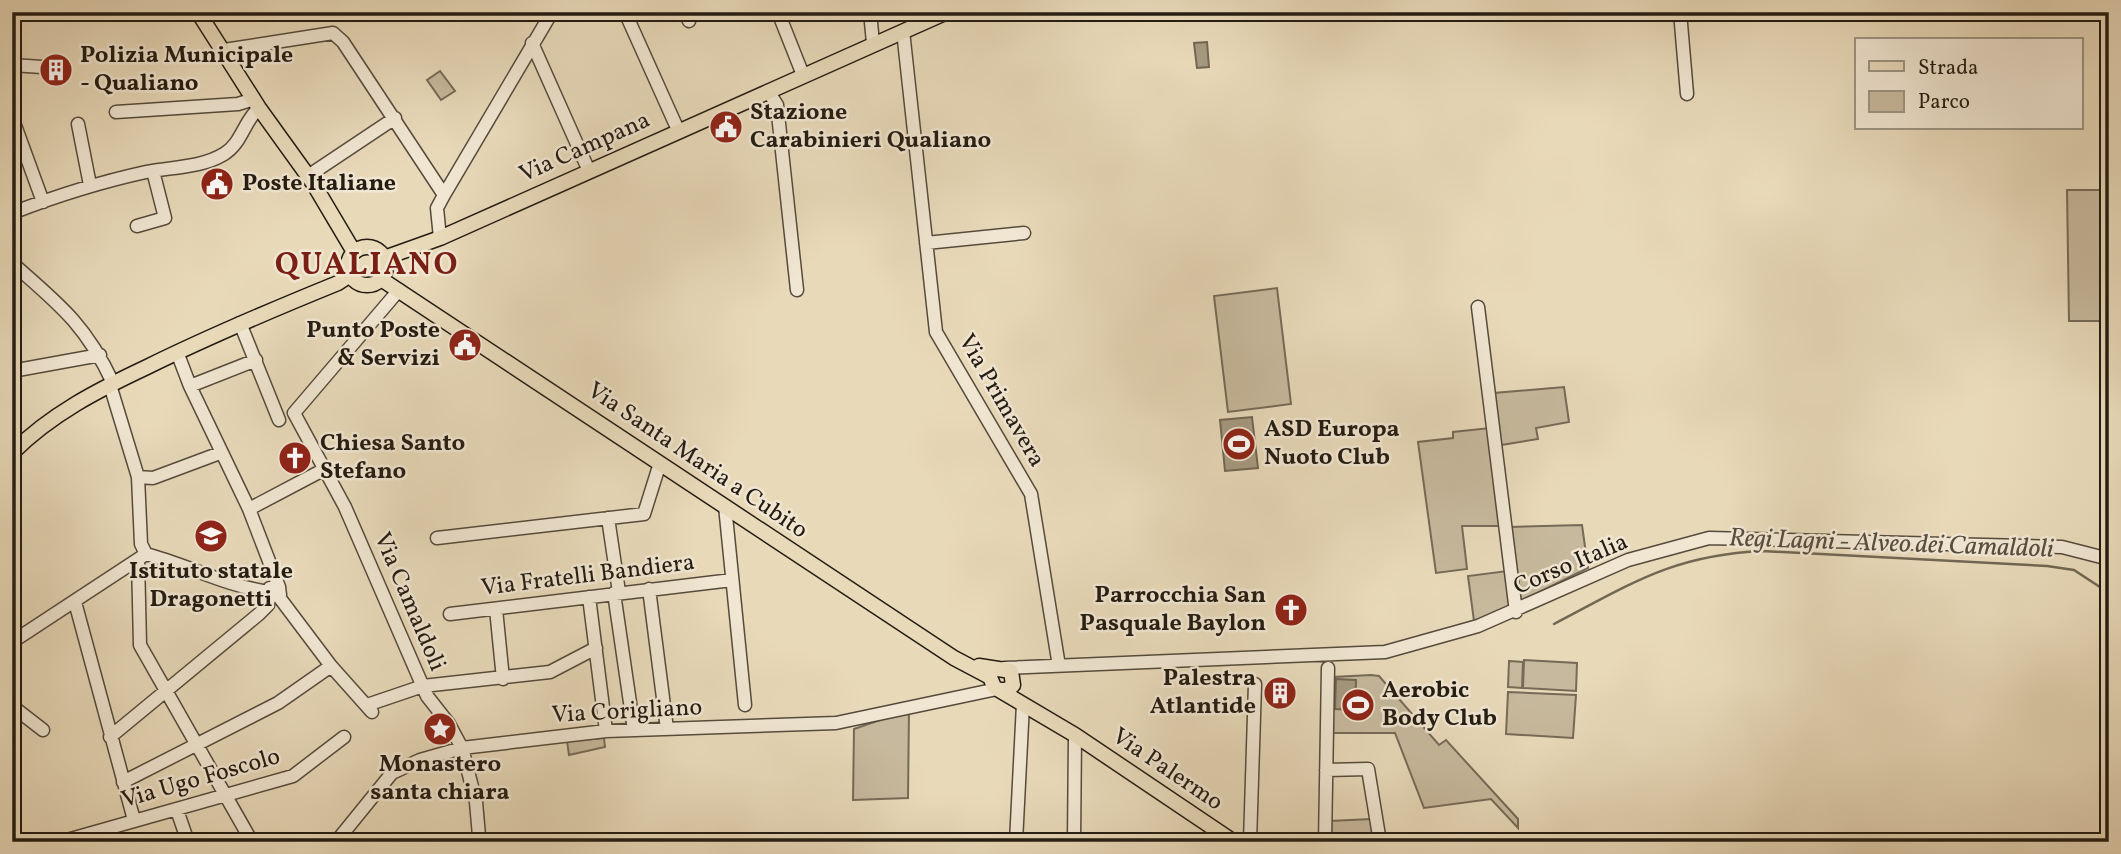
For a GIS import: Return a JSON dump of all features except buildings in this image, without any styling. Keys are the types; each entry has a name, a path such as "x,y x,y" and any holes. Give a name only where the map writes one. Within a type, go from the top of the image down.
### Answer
{"main road":[{"path":"198,12 308,176 354,252"},
{"name":"Via Campana","path":"384,258 440,238 947,12"},
{"path":"371,247 384,258 386,269 381,279 365,285 350,275 348,263 354,252 371,247"},
{"path":"12,453 62,411 111,384 240,323 338,283 350,275"},
{"name":"Via Santa Maria a Cubito","path":"381,279 972,670 1001,680"},
{"path":"954,658 1001,680"},
{"name":"Via Palermo","path":"1001,680 1023,704 1075,735 1234,842"}],"street":[{"path":"440,238 437,208 552,12"},
{"path":"625,12 678,130"},
{"path":"778,12 803,75"},
{"path":"870,12 873,43"},
{"path":"1680,12 1687,94"},
{"name":"Via Primavera","path":"903,31 936,331 1031,494 1059,666"},
{"path":"224,50 333,33 343,42 444,195"},
{"path":"532,43 589,171"},
{"path":"12,65 42,67"},
{"path":"768,91 777,105 797,290"},
{"path":"12,213 90,186 195,164 223,155 233,147 257,103 116,112"},
{"path":"12,117 43,202"},
{"path":"308,176 395,118"},
{"path":"78,124 90,186"},
{"path":"12,161 25,156"},
{"path":"136,226 165,218 153,171"},
{"path":"926,243 1024,233"},
{"path":"12,263 77,321 100,355 138,477 142,557 140,645 252,842"},
{"name":"Via Camaldoli","path":"399,290 294,413 345,507 423,686 462,748 476,802 479,836 484,842"},
{"path":"1478,307 1516,611"},
{"path":"240,323 279,420"},
{"path":"177,352 219,453 249,509 274,593 331,666 369,708 423,686 550,672 596,648"},
{"path":"12,371 100,355"},
{"path":"190,386 256,360"},
{"path":"138,477 153,478 219,453"},
{"path":"437,538 644,514 660,463"},
{"path":"249,509 323,470"},
{"path":"725,506 745,705"},
{"path":"608,518 634,730"},
{"name":"Corso Italia","path":"1001,680 1028,671 1059,666 1359,656 1439,639 1516,611 1594,573 1709,538 2062,547 2106,555"},
{"path":"12,642 142,557 274,593"},
{"name":"Via Fratelli Bandiera","path":"450,614 732,580"},
{"path":"649,589 667,729"},
{"path":"110,737 260,614 274,593"},
{"path":"589,597 606,731"},
{"path":"75,602 134,820"},
{"path":"496,609 503,679"},
{"path":"123,782 278,703 331,666"},
{"path":"1325,842 1328,668"},
{"path":"972,670 974,686"},
{"path":"955,697 974,686 1001,680"},
{"name":"Via Corigliano","path":"336,842 392,773 420,760 462,748 606,731 836,723 955,697 1001,680"},
{"path":"1250,842 1255,684"},
{"path":"1016,842 1023,704"},
{"path":"12,706 43,730"},
{"name":"Via Palermo","path":"1073,842 1075,735"},
{"name":"Via Ugo Foscolo","path":"60,842 293,776 344,737"},
{"path":"1326,770 1368,769 1380,842"},
{"path":"177,810 188,842"},
{"path":"110,828 114,842"}],"green space":[{"path":"440,71 455,91 441,100 427,80"},
{"path":"2067,190 2101,190 2102,229 2109,229 2109,321 2069,321"},
{"path":"1277,288 1291,404 1228,412 1214,296"},
{"path":"1564,387 1569,422 1536,428 1538,439 1501,445 1494,393"},
{"path":"1490,428 1500,526 1462,526 1467,569 1436,573 1418,442 1453,438 1453,432"},
{"path":"1582,525 1588,568 1519,602 1510,527"},
{"path":"1507,571 1511,606 1474,621 1468,576"},
{"path":"1524,660 1577,663 1576,691 1523,688"},
{"path":"1509,661 1523,662 1522,688 1508,687"},
{"path":"1379,676 1439,745 1446,740 1518,819 1518,828 1491,799 1424,808 1395,733 1332,733 1333,677"},
{"path":"1508,692 1576,695 1573,738 1506,734"},
{"path":"909,710 908,798 853,800 854,729"},
{"path":"604,738 605,747 569,755 567,741"},
{"path":"1371,819 1375,842 1329,842 1330,821"}],"shaded area":[{"path":"1207,42 1209,67 1197,68 1194,43"},
{"name":"ASD Europa Nuoto Club","path":"1252,417 1258,468 1225,471 1220,420"},
{"path":"1336,679 1356,680 1355,710 1335,709"}],"waterway":[{"name":"Regi Lagni - Alveo dei Camaldoli","path":"1554,624 1630,584 1677,565 1703,558 1762,551 2047,566 2074,570 2109,593"}],"place":[{"name":"Polizia Municipale - Qualiano","path":"56,70"},
{"name":"Stazione Carabinieri Qualiano","path":"726,127"},
{"name":"Poste Italiane","path":"217,184"},
{"name":"Punto Poste & Servizi","path":"465,345"},
{"name":"ASD Europa Nuoto Club","path":"1239,444"},
{"name":"Chiesa Santo Stefano","path":"295,458"},
{"name":"Istituto statale Dragonetti","path":"211,536"},
{"name":"Parrocchia San Pasquale Baylon","path":"1291,610"},
{"name":"Palestra Atlantide","path":"1280,693"},
{"name":"Aerobic Body Club","path":"1358,705"},
{"name":"Monastero santa chiara","path":"440,729"}],"district":[{"name":"QUALIANO","path":"367,266"}]}
